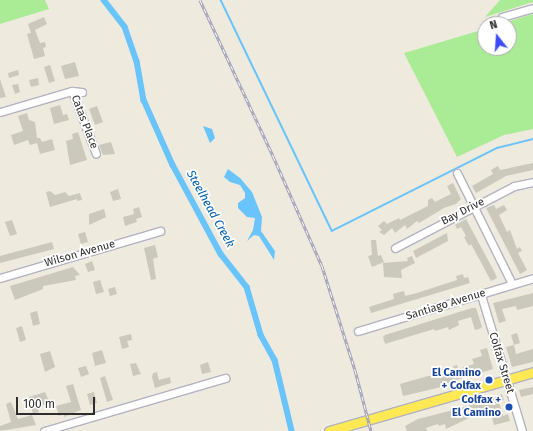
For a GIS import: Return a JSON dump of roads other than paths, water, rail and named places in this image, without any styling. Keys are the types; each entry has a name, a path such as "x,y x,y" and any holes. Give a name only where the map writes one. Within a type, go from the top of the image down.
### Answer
{"main road":[{"path":"329,431 533,372"}],"street":[{"path":"505,16 533,8"},
{"path":"0,112 72,91 82,92"},
{"name":"Catas Place","path":"72,91 96,154"},
{"path":"457,173 512,284"},
{"name":"Bay Drive","path":"395,248 514,186 533,182"},
{"name":"Wilson Avenue","path":"0,278 160,231"},
{"name":"Santiago Avenue","path":"358,331 533,278"},
{"name":"Colfax Street","path":"481,295 522,431"},
{"path":"44,431 225,378"}],"water":[{"path":"203,126 212,129 215,138 210,143"},
{"path":"228,169 240,178 252,192 262,217 261,231 275,251 274,260 259,236 254,235 247,241 253,230 255,218 247,217 238,208 238,203 245,198 245,193 240,185 230,182 224,177"}],"waterway":[{"name":"Steelhead Creek","path":"104,0 125,27 137,61 144,100 173,165 221,254 247,287 261,335 275,360 292,431"},
{"path":"221,0 332,231 497,148 533,139"}],"railway":[{"path":"200,0 273,156 322,266 355,370 371,431"}],"place":[{"name":"El Camino + Colfax","path":"489,380"},
{"name":"Colfax + El Camino","path":"509,407"}]}
